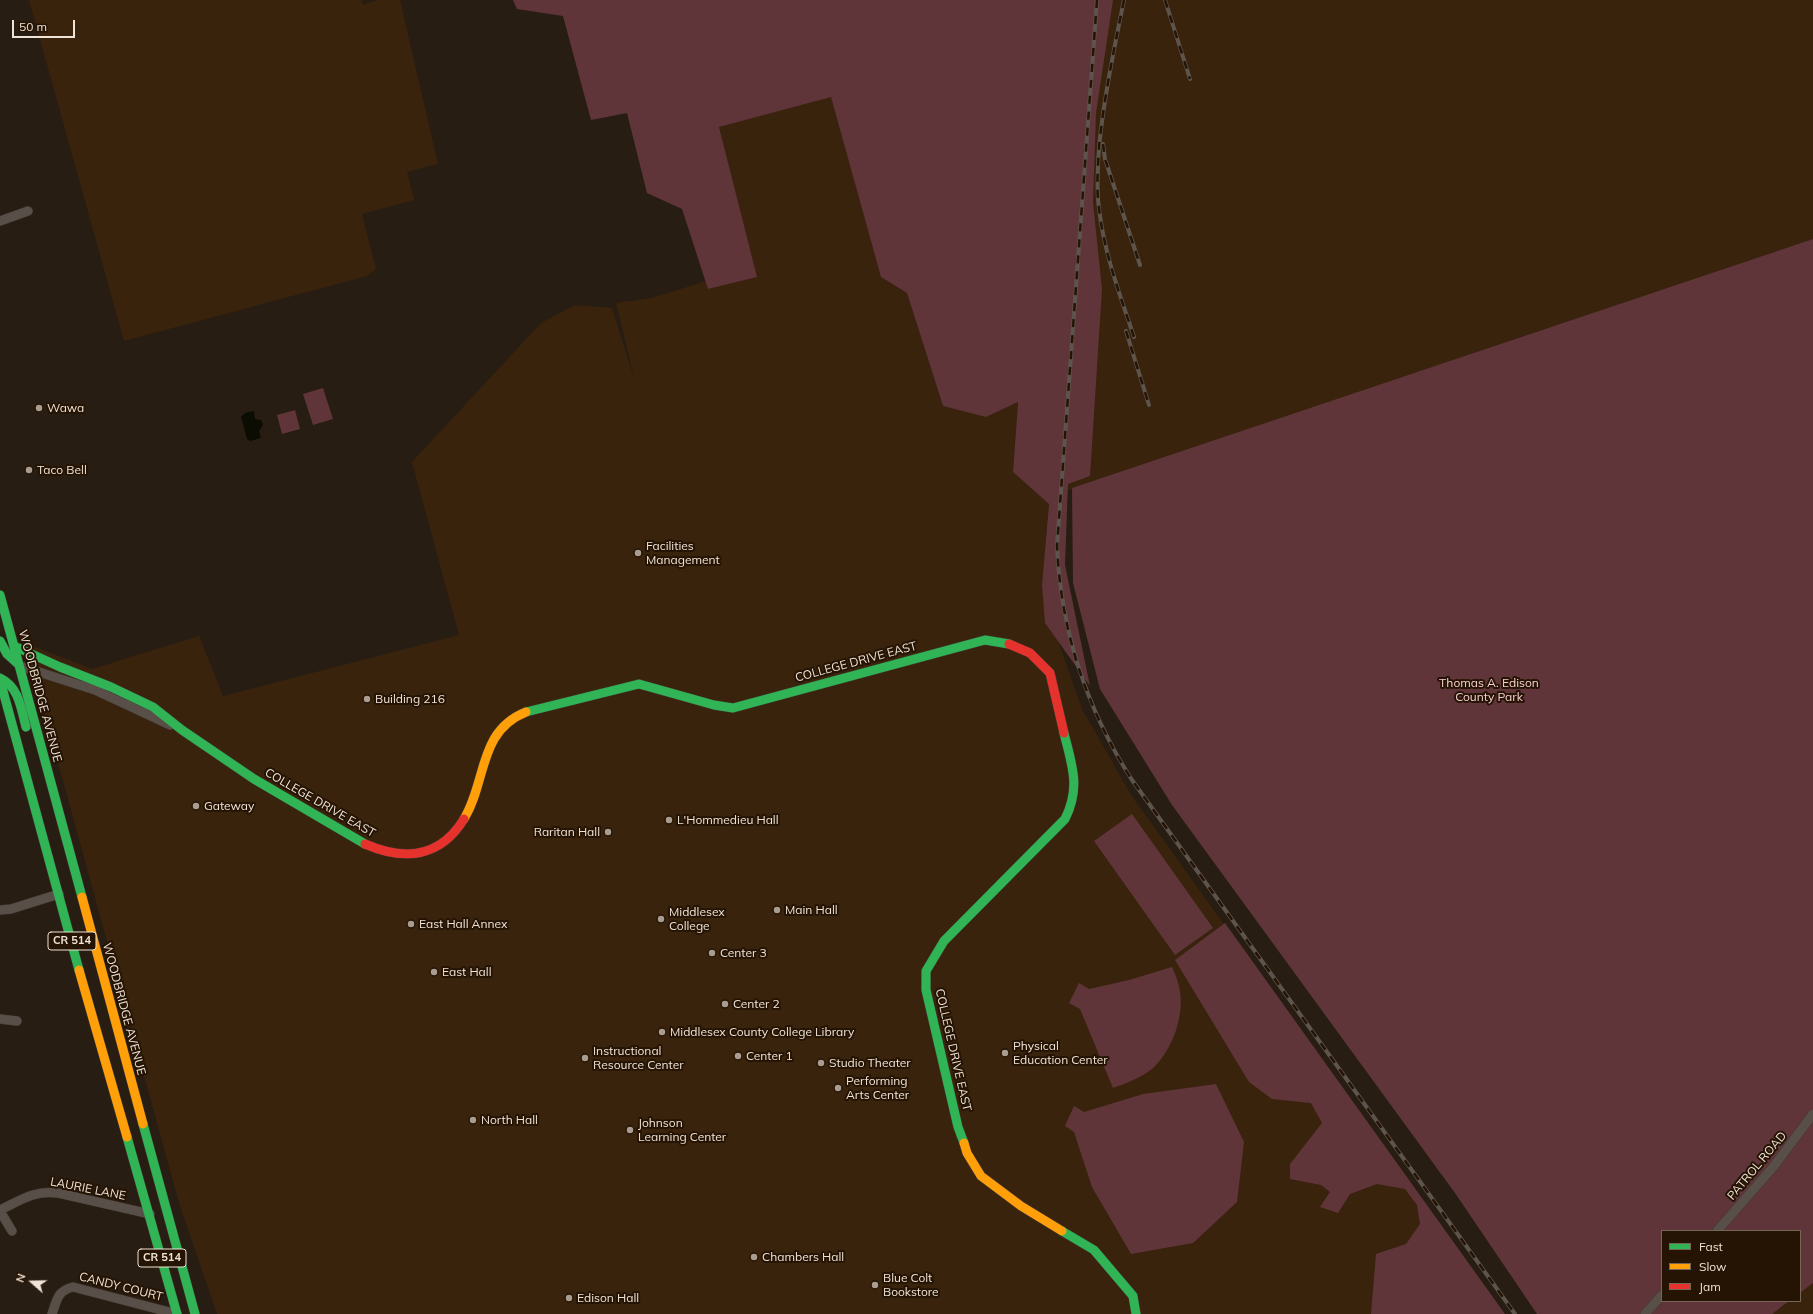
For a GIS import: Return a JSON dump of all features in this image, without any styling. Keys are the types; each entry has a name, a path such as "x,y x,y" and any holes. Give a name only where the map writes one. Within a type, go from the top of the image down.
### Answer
{"street":[{"path":"0,221 28,211"},
{"name":"WOODBRIDGE AVENUE","path":"0,595 20,666 56,807 195,1314"},
{"name":"COLLEGE DRIVE EAST","path":"14,646 53,664 111,687 153,707 182,730 254,779 360,842 377,850 394,854 414,854 436,846 456,831 466,818 472,805 490,748 496,735 507,722 520,714 534,709 639,684 714,705 733,708 985,640 1002,640 1017,645 1042,662 1050,673 1074,780 1075,792 1072,806 1065,819 944,941 926,971 926,990 958,1126 967,1153 975,1168 981,1176 1021,1206 1094,1250 1133,1296 1136,1314"},
{"path":"0,641 7,654 20,666 95,690 182,730"},
{"path":"0,679 10,682 15,689 37,764 56,807"},
{"name":"CR 514","path":"0,679 113,1093 150,1214 177,1314"},
{"path":"0,910 11,909 59,894"},
{"path":"0,1019 17,1021"},
{"name":"PATROL ROAD","path":"1718,1230 1774,1166 1813,1114"},
{"name":"LAURIE LANE","path":"12,1231 0,1210 32,1194 44,1191 150,1214"},
{"path":"169,1216 201,1300"},
{"name":"CANDY COURT","path":"52,1314 60,1294 64,1289 73,1287 177,1314"},
{"path":"1645,1314 1661,1296"}],"shaded area":[{"path":"29,0 361,0 363,5 378,0 400,0 438,164 407,172 414,200 362,214 376,269 367,276 124,341"},
{"path":"1084,0 1813,0 1813,239 1047,497"},
{"name":"Middlesex College","path":"831,96 881,277 907,293 943,406 986,417 1018,402 1013,472 1049,504 1042,585 1044,601 1082,709 1131,795 1504,1314 217,1314 179,1203 25,643 92,669 199,636 223,696 459,635 412,462 541,323 575,305 612,308 635,381 616,303 652,298 706,281 708,289 756,277 719,127"},
{"path":"254,411 255,419 261,420 263,425 259,431 261,438 250,441 247,439 241,417 245,413"},
{"path":"1813,1283 1813,1314 1772,1314 1788,1302 1801,1302 1801,1292"}],"green space":[{"path":"513,0 1113,0 1096,113 1093,203 1102,289 1090,476 1068,484 1065,565 1090,686 1045,623 1042,585 1049,504 1013,472 1018,402 986,417 943,406 907,293 881,277 831,97 719,127 757,277 708,289 682,209 647,193 627,113 591,120 563,16 517,9"},
{"name":"Thomas A. Edison County Park","path":"1813,239 1813,1283 1801,1292 1801,1230 1661,1230 1661,1302 1788,1302 1772,1314 1537,1314 1455,1193 1172,805 1100,689 1073,583 1072,488"},
{"path":"323,388 333,419 313,425 303,394"},
{"path":"295,410 300,429 282,434 277,415"},
{"path":"1132,814 1213,928 1175,955 1094,841"},
{"path":"1225,923 1505,1314 1371,1314 1376,1254 1406,1244 1420,1224 1417,1205 1405,1189 1377,1184 1350,1194 1338,1213 1320,1207 1330,1192 1321,1185 1290,1179 1290,1164 1322,1123 1311,1103 1272,1099 1249,1082 1175,960"},
{"path":"1172,967 1178,982 1181,998 1181,1009 1176,1031 1171,1042 1166,1052 1152,1069 1138,1078 1113,1088 1080,1009 1069,1003 1079,983 1089,989 1129,980"},
{"path":"1216,1084 1244,1142 1237,1202 1193,1243 1131,1254 1092,1187 1074,1132 1065,1126 1074,1106 1084,1112 1143,1094"}],"railway":[{"path":"1097,0 1057,546 1059,578 1064,609 1070,639 1079,668 1101,725 1132,780 1515,1314"},
{"path":"1124,0 1113,55 1099,147 1098,200 1101,225 1109,258 1134,337"},
{"path":"1165,0 1190,79"},
{"path":"1103,144 1105,159 1140,265"},
{"path":"1126,331 1149,405"}],"traffic: fast":[{"path":"0,595 82,897"},
{"path":"526,712 639,684 714,705 733,708 985,640 1009,644"},
{"path":"0,641 7,654 18,664"},
{"path":"14,646 60,667 111,687 153,707 182,730 254,779 365,844"},
{"path":"0,678 15,692 21,706 26,727"},
{"path":"0,680 79,970"},
{"path":"964,1143 958,1127 926,990 926,971 944,941 1065,819 1073,797 1074,776 1064,733"},
{"path":"143,1124 195,1314"},
{"path":"127,1137 177,1314"},
{"path":"1062,1231 1094,1250 1133,1296 1136,1314"}],"traffic: slow":[{"path":"464,819 477,789 491,744 499,731 510,720 526,712"},
{"path":"82,897 143,1124"},
{"path":"79,970 127,1137"},
{"path":"964,1143 967,1153 981,1176 1021,1206 1062,1231"}],"traffic: jam":[{"path":"1009,644 1030,653 1050,673 1064,733"},
{"path":"365,844 394,853 407,854 432,849 444,842 464,819"}],"place":[{"name":"Wawa","path":"39,408"},
{"name":"Taco Bell","path":"29,470"},
{"name":"Facilities Management","path":"638,553"},
{"name":"Building 216","path":"367,699"},
{"name":"Gateway","path":"196,806"},
{"name":"L'Hommedieu Hall","path":"669,820"},
{"name":"Raritan Hall","path":"608,832"},
{"name":"Main Hall","path":"777,910"},
{"name":"Middlesex College","path":"661,919"},
{"name":"East Hall Annex","path":"411,924"},
{"name":"Center 3","path":"712,953"},
{"name":"East Hall","path":"434,972"},
{"name":"Center 2","path":"725,1004"},
{"name":"Middlesex County College Library","path":"662,1032"},
{"name":"Physical Education Center","path":"1005,1053"},
{"name":"Center 1","path":"738,1056"},
{"name":"Instructional Resource Center","path":"585,1058"},
{"name":"Studio Theater","path":"821,1063"},
{"name":"Performing Arts Center","path":"838,1088"},
{"name":"North Hall","path":"473,1120"},
{"name":"Johnson Learning Center","path":"630,1130"},
{"name":"Chambers Hall","path":"754,1257"},
{"name":"Blue Colt Bookstore","path":"875,1285"},
{"name":"Edison Hall","path":"569,1298"}]}
